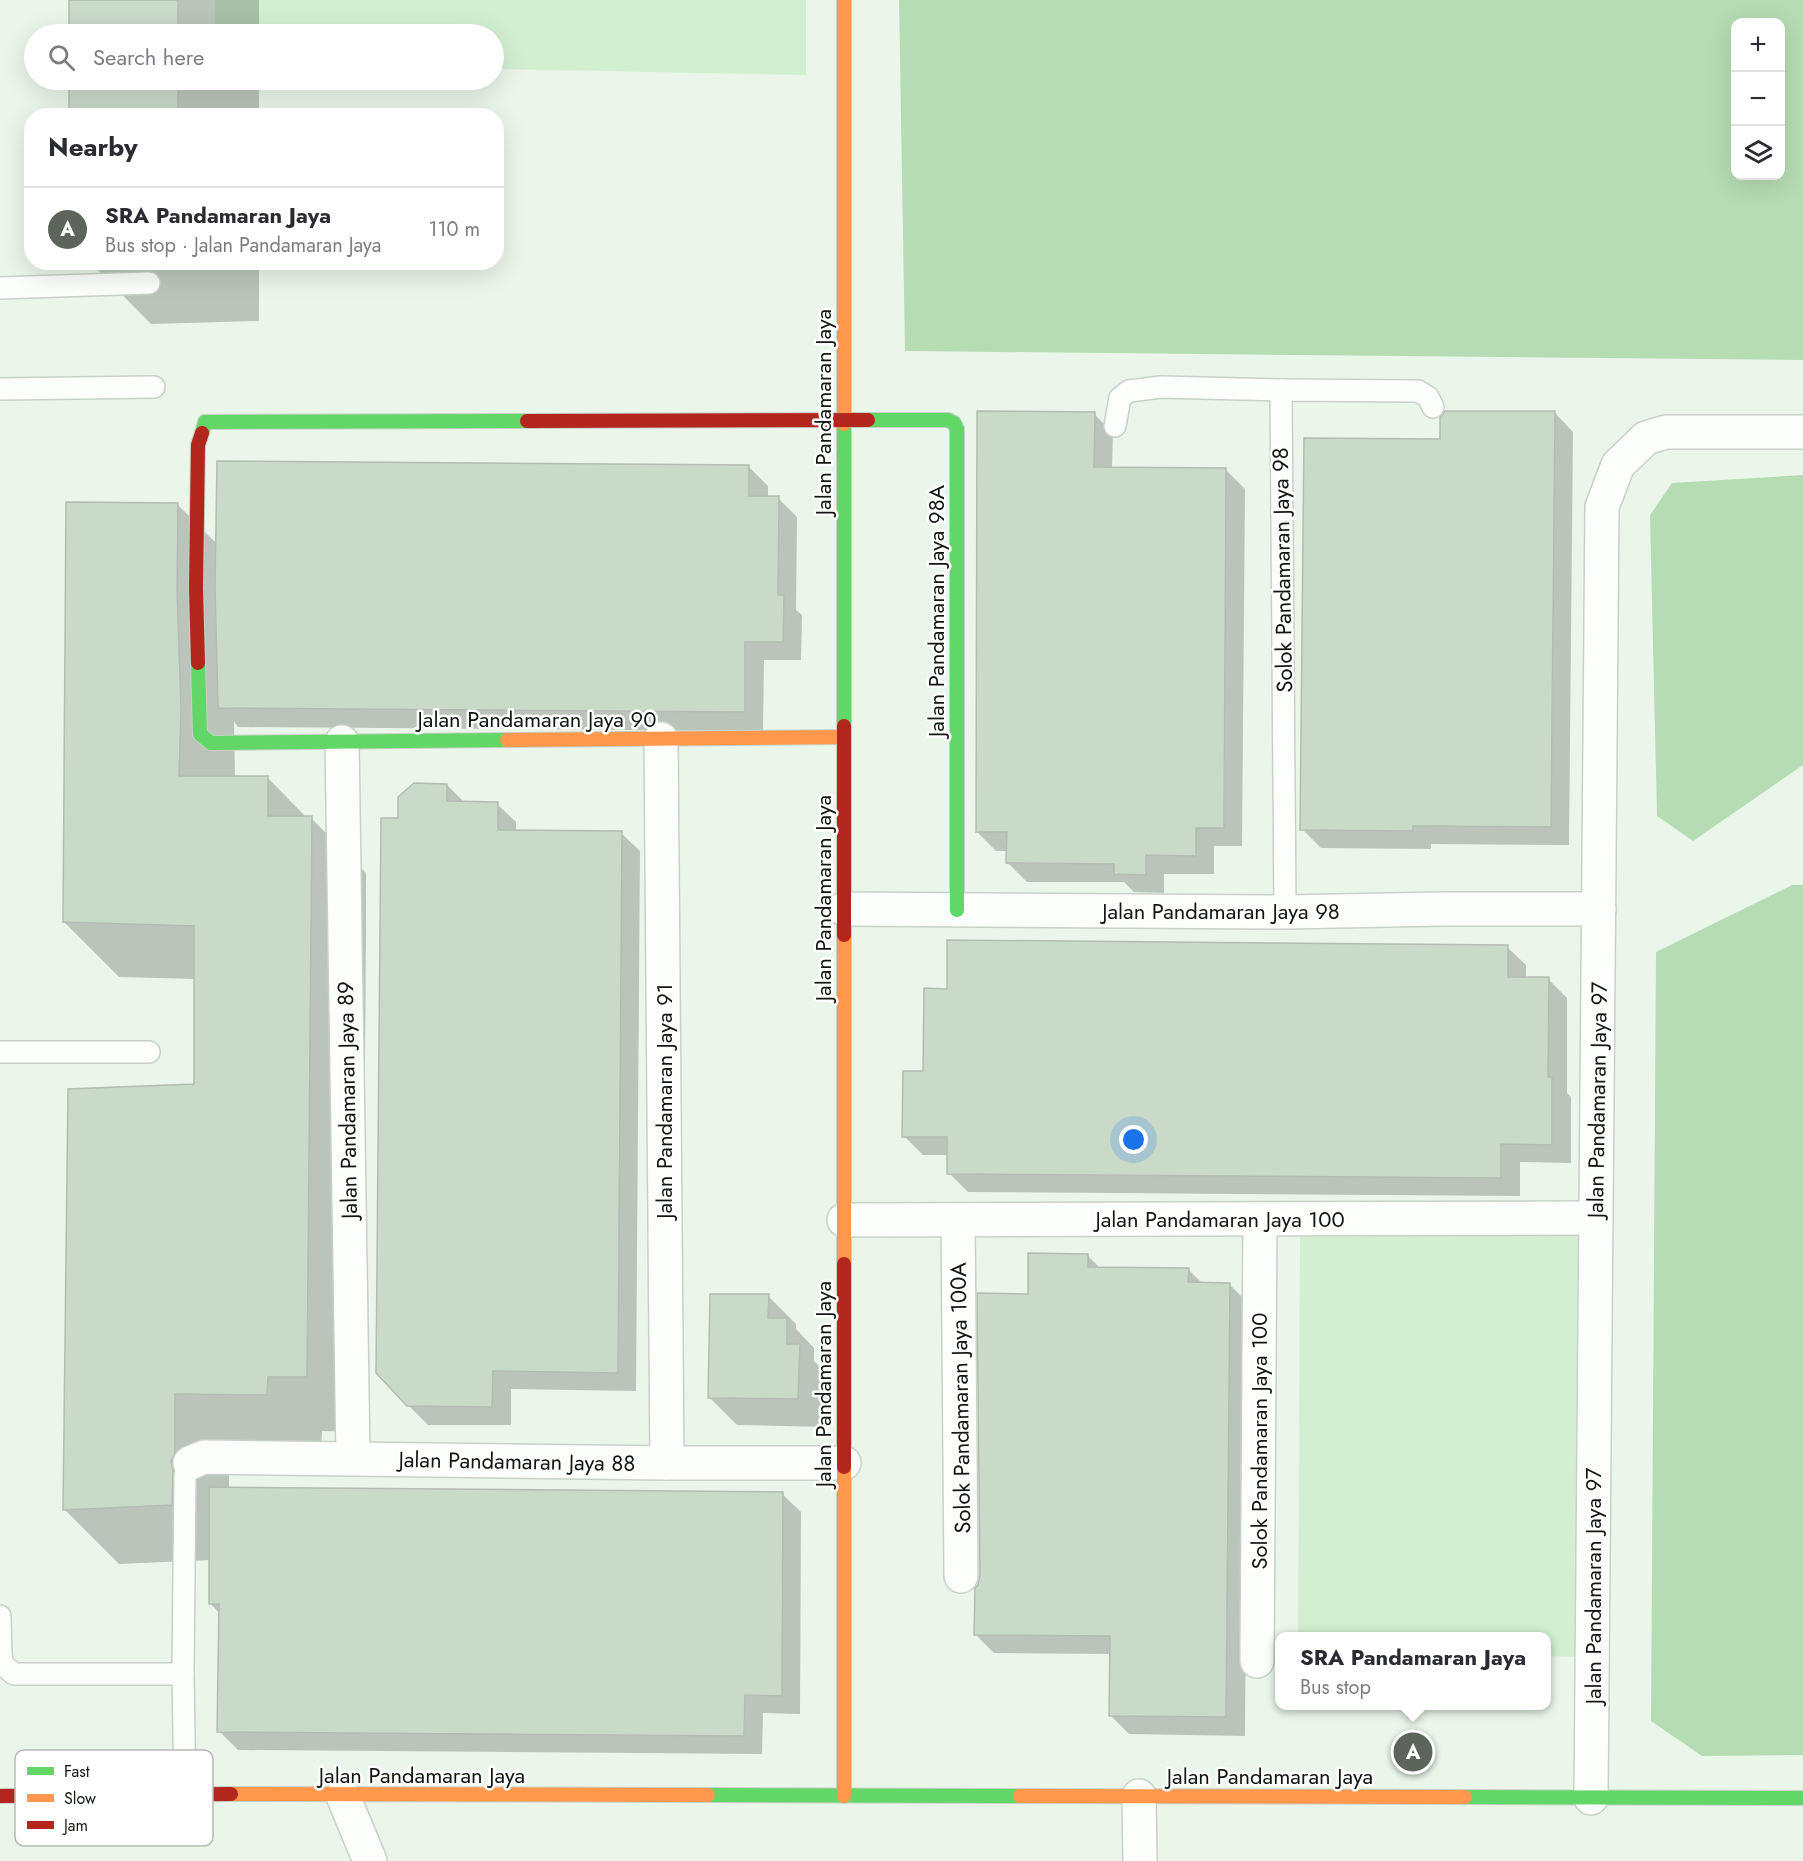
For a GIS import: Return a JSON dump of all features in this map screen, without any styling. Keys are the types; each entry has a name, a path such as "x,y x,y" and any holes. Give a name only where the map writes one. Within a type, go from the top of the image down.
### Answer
{"street":[{"name":"Jalan Pandamaran Jaya","path":"844,0 844,1796"},
{"name":"Jalan Pandamaran Jaya 90","path":"844,420 237,420 205,422 198,445 196,588 200,734 211,743 844,737"},
{"name":"Jalan Pandamaran Jaya 98A","path":"844,420 948,420 954,423 957,429 957,910"},
{"name":"Jalan Pandamaran Jaya 97","path":"1591,1798 1602,507 1618,465 1646,438 1666,432 1803,432"},
{"name":"Jalan Pandamaran Jaya 91","path":"661,739 667,1463"},
{"name":"Jalan Pandamaran Jaya 89","path":"342,742 353,1458"},
{"name":"Jalan Pandamaran Jaya 98","path":"844,909 1285,912 1599,909"},
{"name":"Jalan Pandamaran Jaya 100","path":"844,1220 1596,1218"},
{"name":"Solok Pandamaran Jaya 100A","path":"958,1220 961,1576"},
{"name":"Solok Pandamaran Jaya 100","path":"1257,1661 1260,1220"},
{"name":"Jalan Pandamaran Jaya 88","path":"190,1463 204,1457 844,1463"},
{"name":"Jalan Pandamaran Jaya","path":"213,1794 1803,1798"},
{"name":"Jalan Pandamaran Jaya","path":"0,1796 15,1796"},
{"path":"343,1796 370,1861"},
{"path":"1139,1796 1140,1861"}],"lane":[{"path":"0,288 150,283"},
{"path":"0,389 154,387"},
{"path":"1115,426 1120,398 1129,391 1161,387 1418,391 1428,397 1433,407"},
{"name":"Solok Pandamaran Jaya 98","path":"1281,390 1285,912"},
{"path":"0,1052 149,1052"},
{"path":"184,1750 185,1475 190,1463"},
{"path":"0,1616 0,1655 3,1665 14,1674 183,1674"}],"green space":[{"path":"215,0 806,0 806,75 504,69 504,24 215,24"},
{"path":"899,0 1803,0 1803,360 905,351"},
{"path":"1803,475 1803,765 1693,841 1657,816 1650,515 1672,483"},
{"path":"1792,885 1803,885 1803,1755 1702,1756 1651,1721 1656,952"},
{"path":"1300,1229 1579,1230 1577,1657 1551,1656 1551,1632 1298,1632"}],"building":[{"path":"69,0 178,0 178,24 69,24"},
{"path":"69,90 178,90 178,108 69,108"},
{"path":"977,411 1095,412 1094,467 1226,468 1224,828 1196,828 1196,856 1146,855 1146,875 1114,874 1114,864 1006,863 1007,832 976,832"},
{"path":"1445,411 1555,411 1551,827 1413,826 1413,831 1300,830 1304,438 1440,439 1440,418"},
{"path":"217,461 749,465 749,496 779,496 778,595 784,595 783,642 745,642 745,712 218,708 215,588"},
{"path":"66,502 178,503 177,589 181,708 179,776 268,776 268,816 312,816 307,1377 268,1377 267,1395 175,1394 175,1453 171,1461 172,1505 63,1510 68,1089 194,1084 194,926 63,922"},
{"path":"414,783 447,784 447,801 498,802 498,830 622,831 618,1373 493,1371 492,1407 407,1406 376,1373 381,818 398,818 398,797"},
{"path":"947,940 1508,945 1508,977 1549,977 1548,1077 1552,1077 1552,1145 1501,1144 1501,1178 947,1174 947,1137 902,1137 903,1071 923,1071 924,988 947,989"},
{"path":"1028,1253 1088,1254 1088,1267 1189,1268 1188,1282 1230,1283 1226,1717 1109,1716 1110,1636 974,1635 975,1588 980,1576 977,1293 1028,1294"},
{"path":"710,1294 769,1294 768,1318 787,1318 787,1344 800,1344 798,1399 708,1398"},
{"path":"209,1487 783,1492 782,1696 745,1695 744,1736 217,1732 219,1604 209,1604"}],"traffic: fast":[{"path":"868,420 948,420 954,423 957,429 957,910"},
{"path":"202,433 205,422 527,421"},
{"path":"844,424 844,726"},
{"path":"198,663 200,734 211,743 507,740"},
{"path":"708,1795 1020,1796"},
{"path":"1465,1797 1803,1798"}],"traffic: slow":[{"path":"844,0 844,424"},
{"path":"507,740 844,737"},
{"path":"844,935 844,1264"},
{"path":"844,1467 844,1796"},
{"path":"231,1794 708,1795"},
{"path":"1020,1796 1465,1797"}],"traffic: jam":[{"path":"527,421 868,420"},
{"path":"198,663 196,588 198,445 202,433"},
{"path":"844,726 844,935"},
{"path":"844,1264 844,1467"},
{"path":"213,1794 231,1794"},
{"path":"0,1796 15,1796"}],"place":[{"name":"SRA Pandamaran Jaya","path":"1413,1752"}]}
